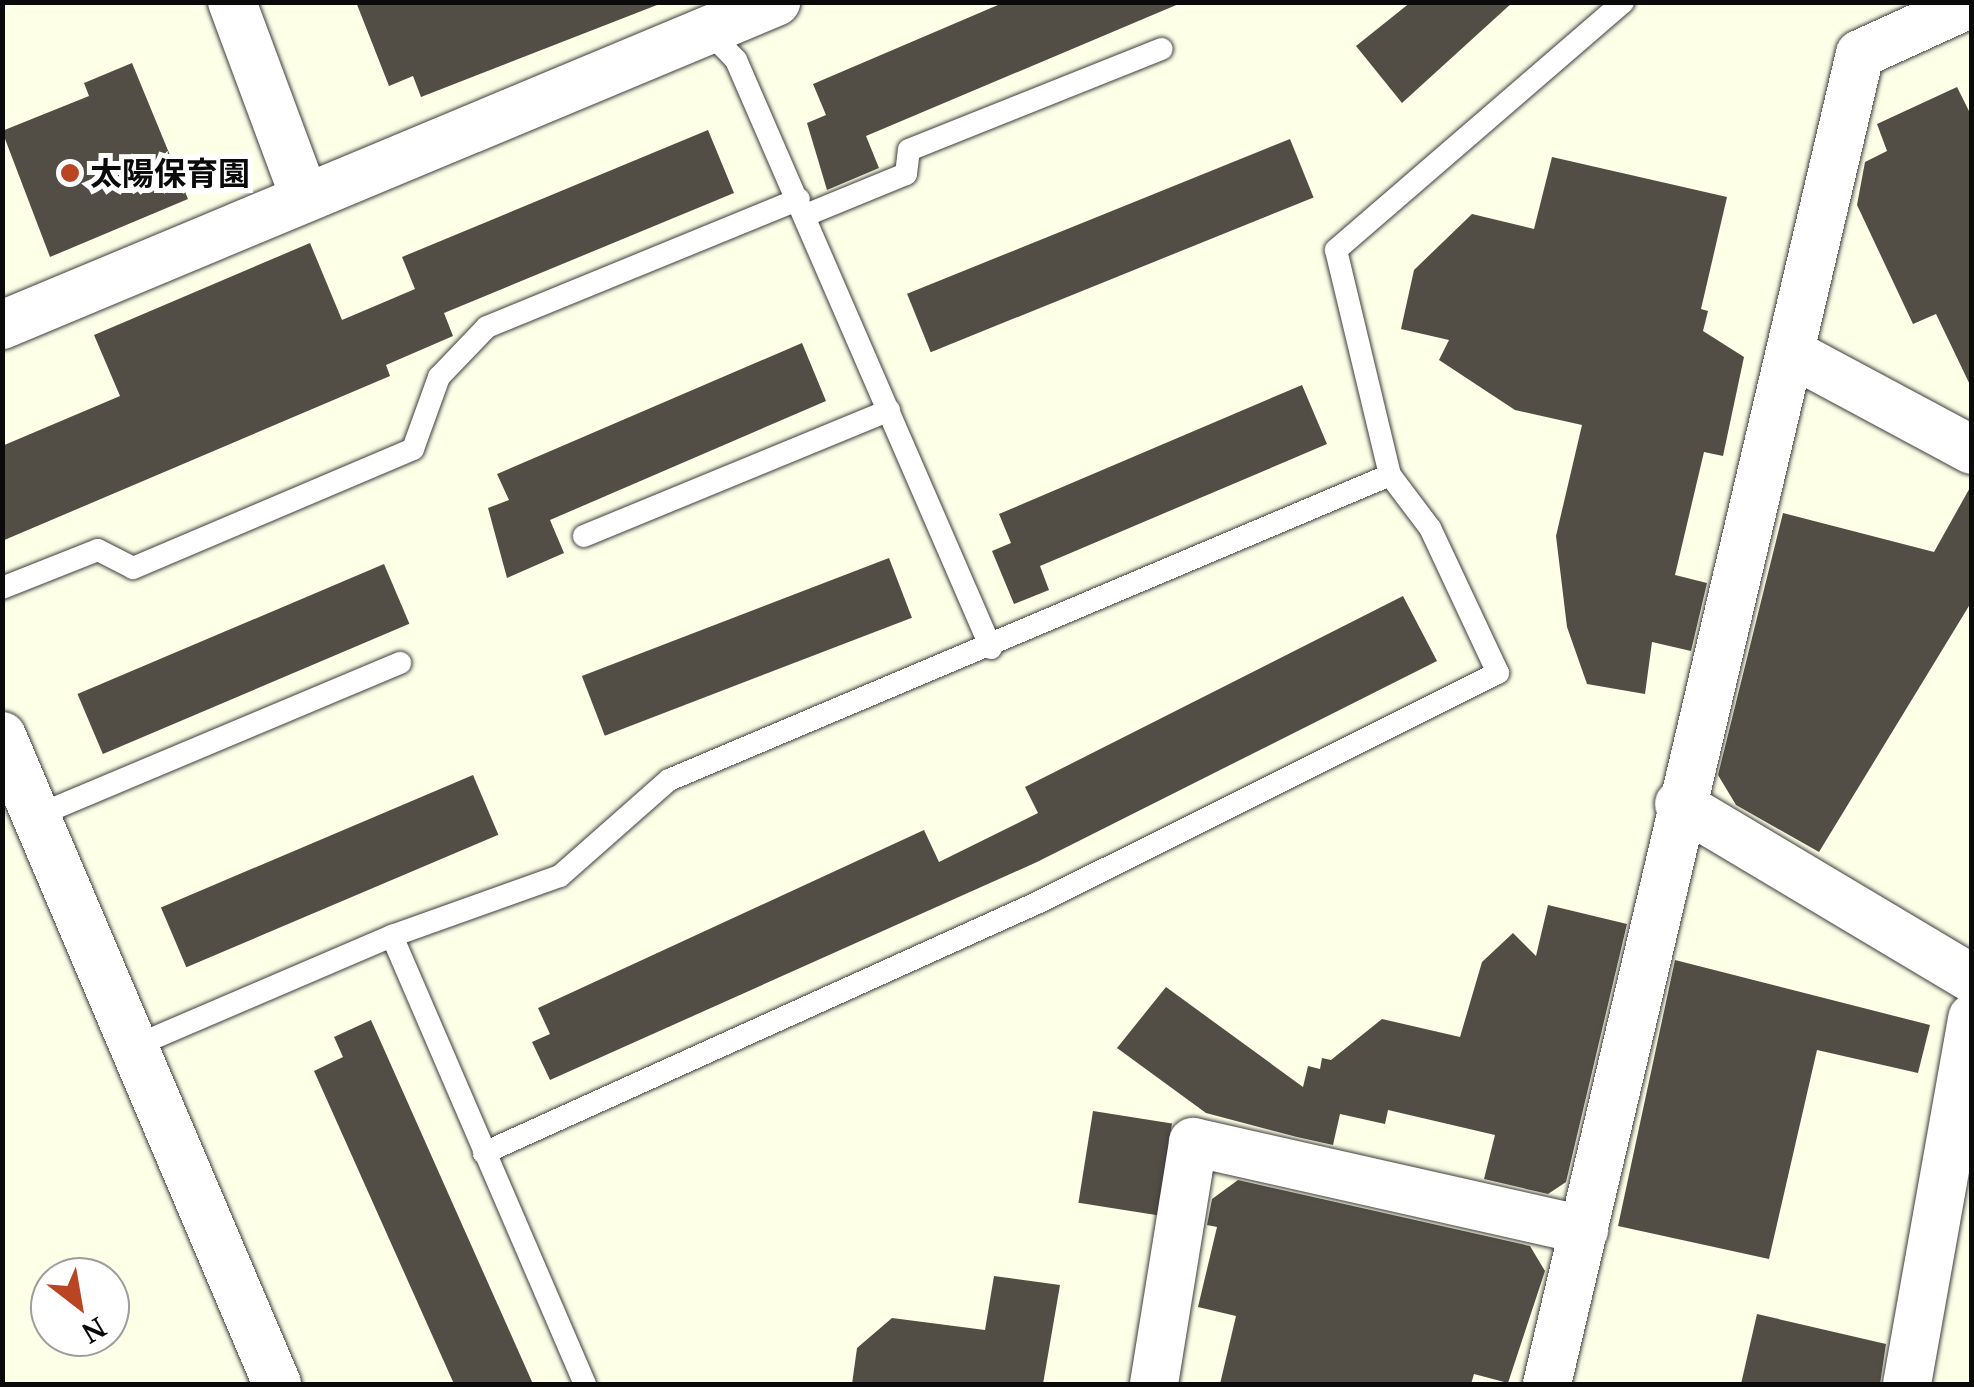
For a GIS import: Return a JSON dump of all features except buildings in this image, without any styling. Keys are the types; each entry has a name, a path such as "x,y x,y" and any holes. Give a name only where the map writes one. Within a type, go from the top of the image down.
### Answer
{"street":[{"path":"232,2 304,196"},
{"path":"2,325 304,196 695,17 776,2"},
{"path":"1548,1384 1679,804 1793,354 1860,54 1972,3"},
{"path":"1793,354 1972,450"},
{"path":"2,736 135,1046 267,1381"},
{"path":"1679,804 1972,979"},
{"path":"1907,1384 1972,1018"},
{"path":"1154,1384 1193,1142 1584,1230"}],"lane":[{"path":"484,1153 1039,902 1498,673 1430,528 1390,475 1336,250 1623,2"},
{"path":"695,17 736,60 992,648"},
{"path":"2,588 98,550 133,568 413,449 439,377 487,327 802,207 906,174 909,150 1162,49"},
{"path":"584,536 889,410"},
{"path":"135,1046 392,936 560,876 669,780 992,648 1390,475"},
{"path":"36,816 400,663"},
{"path":"392,936 585,1384"}],"place":[{"name":"太陽保育園","path":"70,173"}]}
